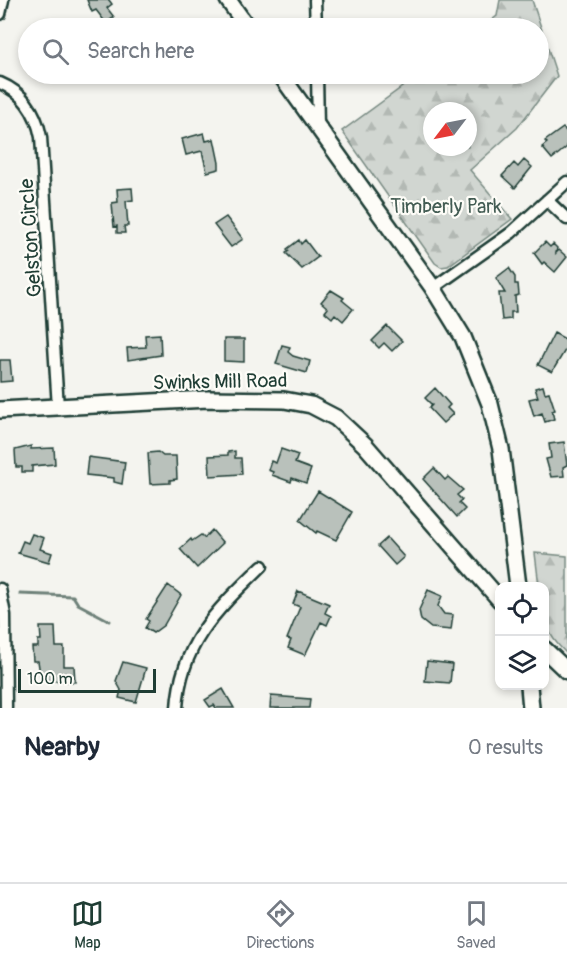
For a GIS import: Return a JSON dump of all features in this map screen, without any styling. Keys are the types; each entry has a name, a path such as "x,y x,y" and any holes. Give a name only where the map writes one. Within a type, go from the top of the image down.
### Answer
{"main road":[{"path":"228,0 241,18"},
{"path":"287,84 433,288 463,337 490,404 503,459 518,582"},
{"name":"Swinks Mill Road","path":"0,410 257,399 298,401 324,411 365,445 495,594"},
{"path":"549,654 567,671"},
{"path":"529,690 531,708"}],"street":[{"path":"0,14 3,0"},
{"path":"315,0 316,18"},
{"name":"Gelston Circle","path":"0,83 18,93 27,103 39,126 41,137 58,408"},
{"path":"317,84 318,128"},
{"path":"433,288 495,246 567,182"},
{"path":"547,200 567,219"},
{"path":"177,708 184,668 194,642 212,616 262,566"},
{"path":"0,589 5,615 6,708"}],"green space":[{"name":"Timberly Park","path":"500,0 532,0 538,18 494,18 497,16"},
{"name":"Timberly Park","path":"549,52 557,76 517,128 470,170 512,219 448,266 441,267 435,263 342,131 406,84 549,84"},
{"path":"535,553 567,556 567,654 549,631 549,582 539,582"}],"building":[{"path":"87,0 109,0 112,4 107,8 114,17 102,18 96,10 92,12"},
{"path":"563,128 567,132 567,147 552,159 542,147 547,143 545,141"},
{"path":"204,133 206,141 214,139 219,163 219,169 207,172 202,151 186,155 182,139"},
{"path":"524,160 532,167 515,188 502,176 514,163 518,167"},
{"path":"132,188 133,200 126,201 128,226 124,226 125,233 117,233 117,226 114,227 112,203 118,202 117,189"},
{"path":"226,217 243,239 231,247 214,225"},
{"path":"299,240 301,244 305,240 318,257 302,269 286,253 289,251 287,249"},
{"path":"545,242 550,247 553,244 557,248 556,253 559,250 567,257 555,272 544,262 542,264 534,253"},
{"path":"509,268 515,277 515,284 518,284 519,295 515,296 516,312 511,312 511,319 502,320 499,293 505,293 496,278"},
{"path":"331,290 344,298 342,300 353,309 343,321 335,314 332,318 325,312 328,308 321,302"},
{"path":"387,326 402,341 392,351 384,343 379,348 372,341"},
{"path":"554,333 567,340 567,347 552,372 538,365"},
{"path":"160,334 161,355 128,360 127,348 146,347 145,335"},
{"path":"224,339 244,339 244,362 224,361"},
{"path":"282,345 290,347 288,352 293,356 310,361 307,373 276,364"},
{"path":"0,360 10,360 12,381 0,382"},
{"path":"543,386 545,393 549,392 555,410 552,411 554,419 545,422 542,413 534,416 529,399 538,397 535,388"},
{"path":"435,388 450,405 447,408 453,414 443,423 429,408 432,405 425,398"},
{"path":"564,442 567,465 563,467 564,476 551,477 546,459 551,458 549,444"},
{"path":"31,446 31,449 54,448 55,464 32,466 32,472 22,472 22,467 16,467 15,450"},
{"path":"281,449 298,455 295,463 311,469 306,483 292,478 291,482 272,475 273,472 268,470 271,461 276,463"},
{"path":"235,451 235,458 241,458 242,474 210,476 209,456 228,455 228,452"},
{"path":"158,452 163,456 176,456 177,479 170,480 170,483 150,484 148,453"},
{"path":"88,457 125,462 122,484 114,482 114,478 86,475"},
{"path":"434,468 445,480 448,477 463,490 457,495 462,500 459,503 465,509 457,517 423,479"},
{"path":"318,491 352,512 336,540 317,531 316,533 300,520"},
{"path":"212,530 223,543 197,568 180,549 191,539 192,541 201,535 204,538"},
{"path":"32,534 44,538 40,549 52,553 49,562 18,553 23,541 28,543"},
{"path":"387,538 404,557 395,565 378,546"},
{"path":"168,585 181,595 164,625 153,633 145,628 149,621 146,619"},
{"path":"428,590 442,596 438,606 444,614 453,615 451,630 431,628 421,620 419,610"},
{"path":"298,591 329,604 325,613 331,616 327,625 321,622 305,655 288,648 291,640 287,639 300,607 293,604"},
{"path":"40,627 55,627 56,647 64,647 64,666 74,666 75,682 41,680 38,661 33,661 32,647 38,647 38,640 41,640"},
{"path":"427,661 452,664 450,683 425,681"},
{"path":"123,662 146,668 136,702 119,698 121,690 116,681"},
{"path":"223,689 234,708 216,708 214,705 210,707 205,700"},
{"path":"271,696 310,699 309,708 270,708"}],"waterway":[{"path":"20,594 73,596 78,604 110,621"}]}
